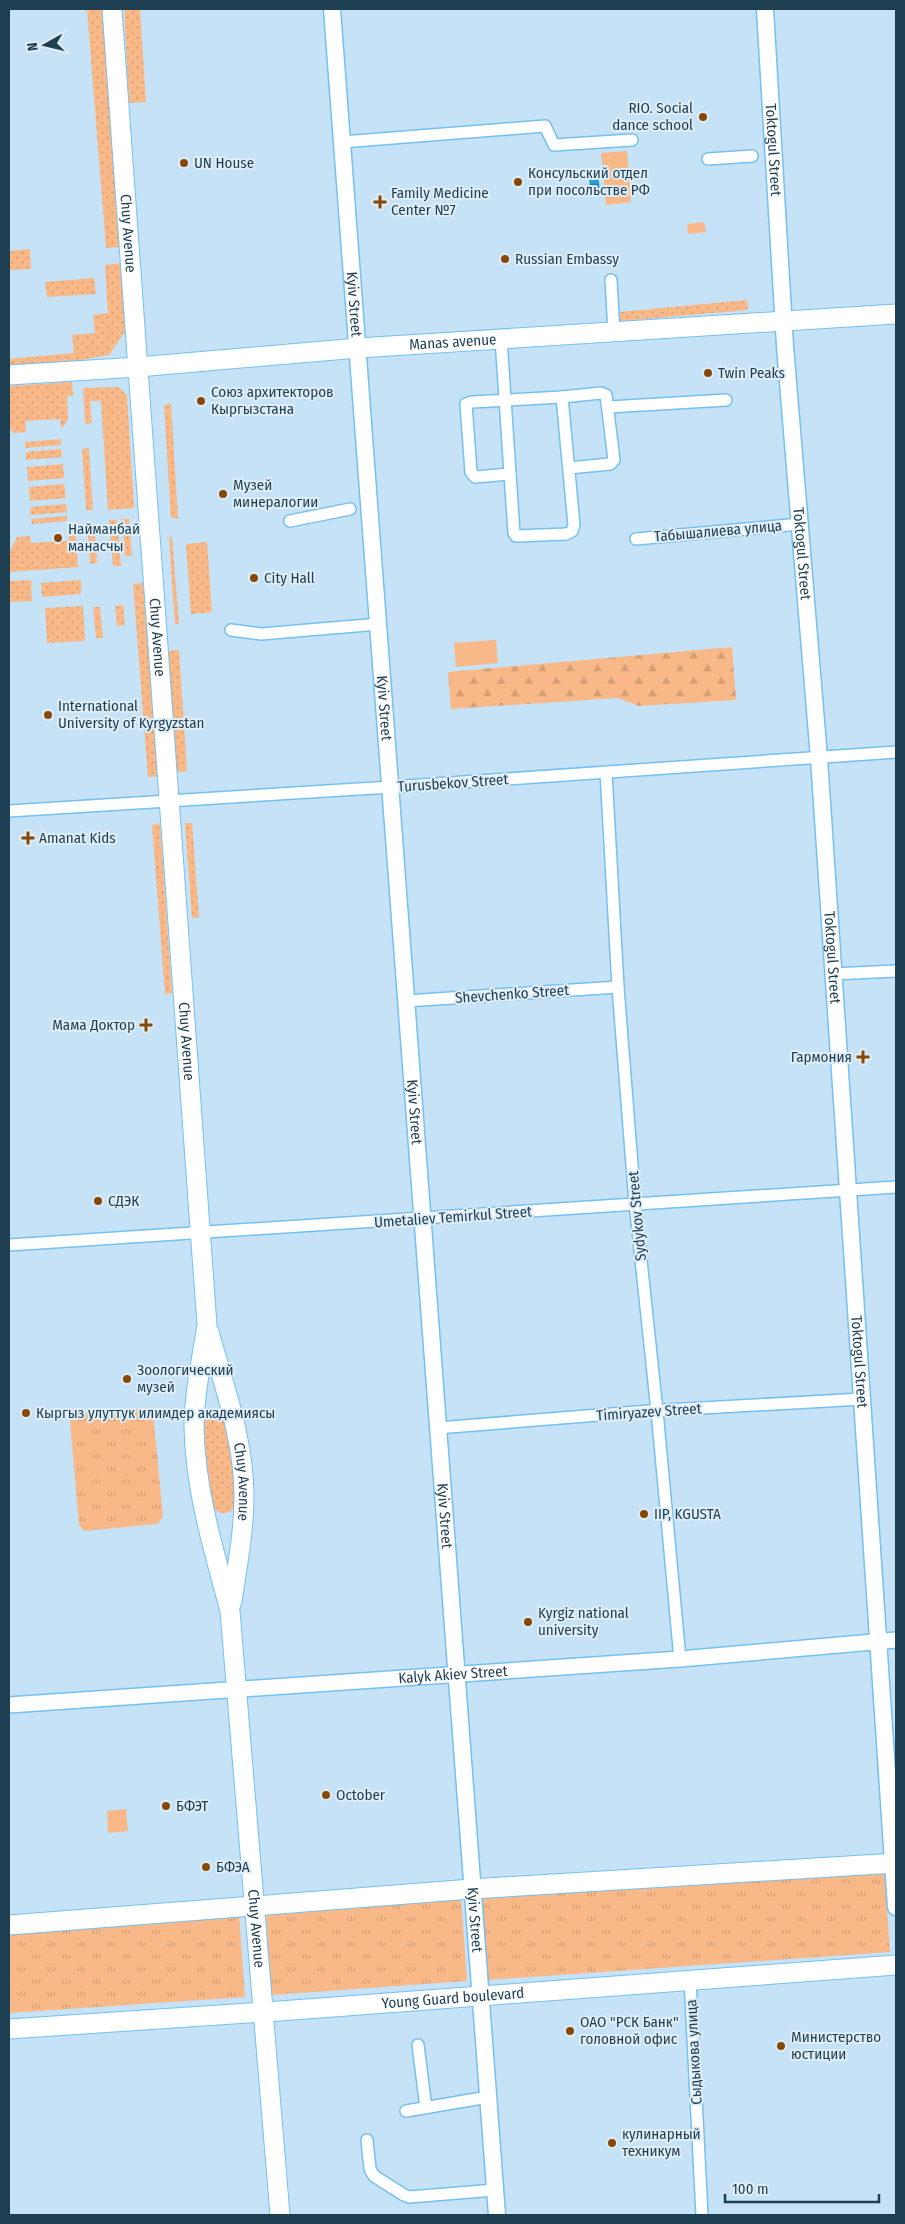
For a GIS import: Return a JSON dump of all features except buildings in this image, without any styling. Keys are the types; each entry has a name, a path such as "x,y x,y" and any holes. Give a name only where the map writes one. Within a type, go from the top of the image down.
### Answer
{"main road":[{"name":"Chuy Avenue","path":"112,9 207,1325 194,1427 207,1526 230,1611 280,2215"},
{"name":"Kyiv Street","path":"332,9 391,787 471,1890 497,2215"},
{"name":"Toktogul Street","path":"764,9 784,321 819,758 878,1642 895,1863 896,1907"},
{"name":"Manas avenue","path":"9,375 138,367 358,348 896,314"},
{"name":"Chuy Avenue","path":"207,1325 236,1423 244,1495 243,1525 230,1611"},
{"path":"9,1925 471,1890 895,1863"},
{"name":"Young Guard boulevard","path":"9,2029 896,1965"}],"street":[{"path":"342,142 546,126 554,145 632,140"},
{"path":"708,159 752,156"},
{"path":"610,280 614,332"},
{"path":"501,339 514,533 516,536 566,534 572,531 574,525 562,397"},
{"path":"510,474 476,476 471,472 466,404 472,402 601,393 606,395 609,407 614,460 610,464 569,468"},
{"path":"609,407 726,400"},
{"path":"290,521 350,509"},
{"name":"Табышалиева улица","path":"636,539 800,524"},
{"path":"231,630 261,634 378,624"},
{"name":"Turusbekov Street","path":"9,810 391,787 896,752"},
{"name":"Sydykov Street","path":"606,772 618,987 635,1203 680,1659"},
{"path":"833,974 896,971"},
{"name":"Shevchenko Street","path":"406,1001 618,987"},
{"name":"Umetaliev Temirkul Street","path":"9,1245 896,1187"},
{"name":"Timiryazev Street","path":"437,1428 657,1411 862,1399"},
{"name":"Kalyk Akiev Street","path":"9,1705 236,1691 680,1659 896,1640"},
{"name":"Сыдыкова улица","path":"690,1979 702,2215"},
{"path":"418,2045 426,2108"},
{"path":"406,2111 488,2097"},
{"path":"367,2140 370,2169 374,2176 409,2197 495,2190"}],"green space":[{"path":"87,9 102,9 120,247 106,248"},
{"path":"124,9 140,9 146,102 129,103"},
{"path":"627,151 631,202 606,205 601,153"},
{"path":"704,222 706,232 688,234 687,224"},
{"path":"30,249 31,269 9,270 9,251"},
{"path":"122,263 127,329 109,355 75,361 9,366 9,359 74,353 72,335 95,333 93,315 108,313 105,265"},
{"path":"94,278 96,294 47,297 45,282"},
{"path":"747,300 748,310 620,321 619,312"},
{"path":"72,382 73,396 67,396 68,420 61,429 60,419 26,421 26,432 14,433 9,427 9,386"},
{"path":"118,387 127,395 134,508 108,510 101,401 90,401 92,423 85,424 83,388"},
{"path":"171,404 178,518 171,518 164,405"},
{"path":"61,439 61,445 25,448 25,442"},
{"path":"89,448 93,510 86,510 82,449"},
{"path":"61,449 62,457 26,460 26,452"},
{"path":"63,464 64,478 28,481 27,467"},
{"path":"64,484 66,498 30,501 29,487"},
{"path":"66,504 67,512 31,515 30,507"},
{"path":"67,516 67,521 32,524 31,519"},
{"path":"122,519 129,519 132,556 125,556"},
{"path":"109,520 117,520 121,566 113,566"},
{"path":"68,531 76,536 78,567 9,572 9,553 17,537 30,536 31,543 69,541"},
{"path":"88,534 95,534 97,563 90,564"},
{"path":"169,537 172,537 179,624 175,624"},
{"path":"207,542 212,612 191,614 186,544"},
{"path":"31,580 32,601 9,602 9,581"},
{"path":"81,580 81,594 42,597 41,583"},
{"path":"143,583 158,776 148,777 133,584"},
{"path":"123,605 125,625 117,626 115,606"},
{"path":"83,606 85,641 47,643 45,608"},
{"path":"93,607 100,607 103,638 96,638"},
{"path":"496,640 498,663 456,667 454,643"},
{"path":"732,647 736,700 639,706 617,698 451,709 448,672"},
{"path":"179,650 187,771 176,772 168,651"},
{"path":"185,823 192,823 199,917 192,918"},
{"path":"160,824 172,993 165,994 152,825"},
{"path":"146,1408 153,1413 163,1517 157,1524 84,1531 79,1525 70,1421 75,1414"},
{"path":"214,1410 228,1415 237,1505 226,1513 218,1512 208,1502 202,1418 209,1411"},
{"path":"126,1809 128,1831 108,1833 107,1811"},
{"path":"884,1869 890,1952 488,1980 482,1897"},
{"path":"461,1898 467,1981 271,1995 266,1912"},
{"path":"239,1913 245,1997 9,2013 9,1929"}],"water":[{"path":"598,172 600,192 590,193 589,173"}],"place":[{"name":"RIO. Social dance school","path":"703,117"},
{"name":"UN House","path":"184,163"},
{"name":"Консульский отдел при посольстве РФ","path":"518,182"},
{"name":"Family Medicine Center №7","path":"380,202"},
{"name":"Russian Embassy","path":"505,259"},
{"name":"Twin Peaks","path":"708,373"},
{"name":"Союз архитекторов Кыргызстана","path":"201,401"},
{"name":"Музей минералогии","path":"223,494"},
{"name":"Найманбай манасчы","path":"58,538"},
{"name":"City Hall","path":"254,578"},
{"name":"International University of Kyrgyzstan","path":"48,715"},
{"name":"Amanat Kids","path":"28,838"},
{"name":"Мама Доктор","path":"146,1025"},
{"name":"Гармония","path":"863,1057"},
{"name":"СДЭК","path":"98,1201"},
{"name":"Зоологический музей","path":"127,1379"},
{"name":"Кыргыз улуттук илимдер академиясы","path":"26,1413"},
{"name":"IIP, KGUSTA","path":"644,1514"},
{"name":"Kyrgiz national university","path":"528,1622"},
{"name":"October","path":"326,1795"},
{"name":"БФЭТ","path":"166,1806"},
{"name":"БФЭА","path":"206,1867"},
{"name":"ОАО \"РСК Банк\" головной офис","path":"570,2031"},
{"name":"Министерство юстиции","path":"781,2046"},
{"name":"кулинарный техникум","path":"612,2143"}]}
